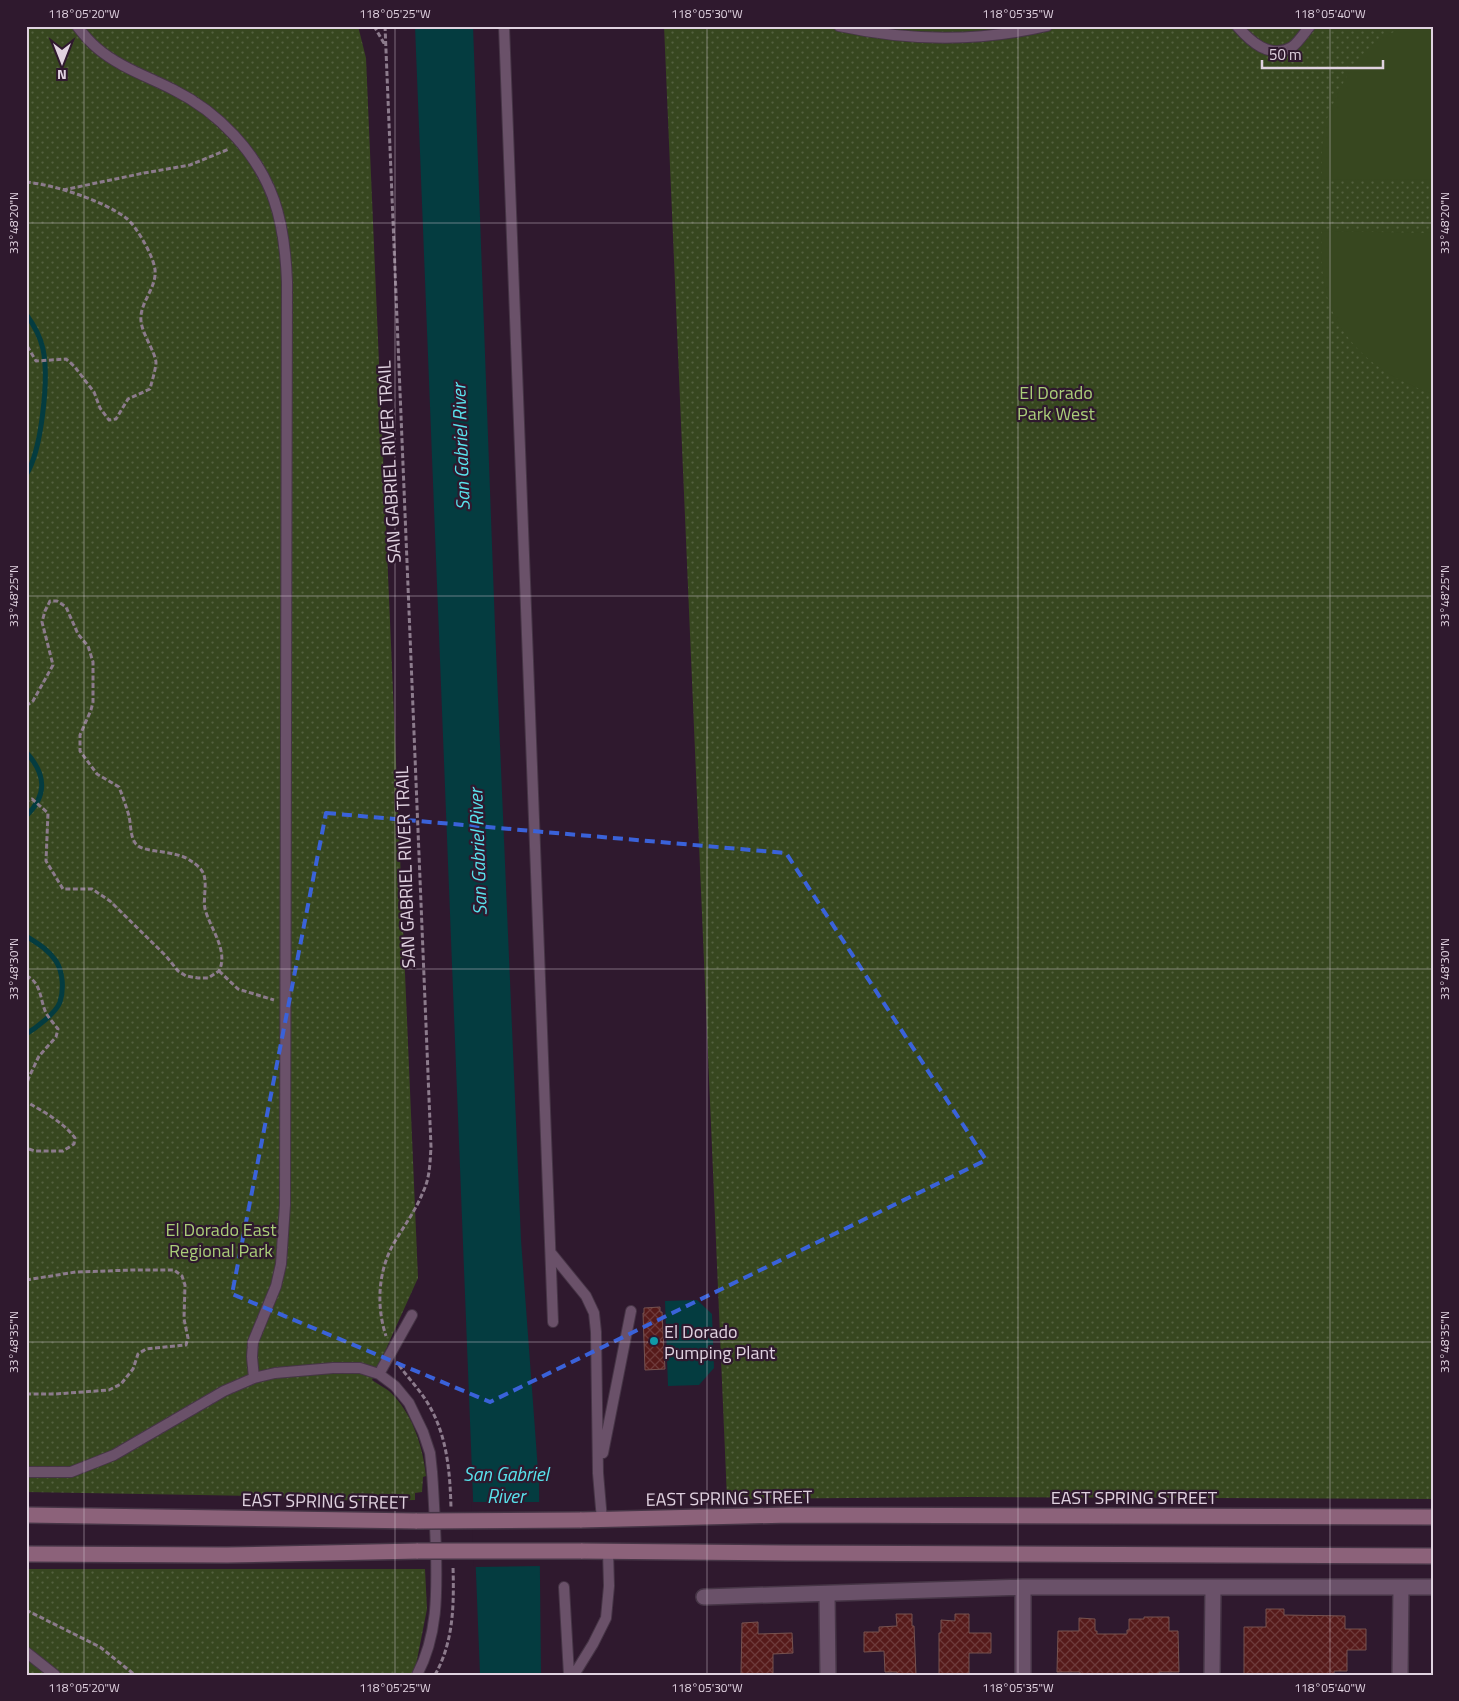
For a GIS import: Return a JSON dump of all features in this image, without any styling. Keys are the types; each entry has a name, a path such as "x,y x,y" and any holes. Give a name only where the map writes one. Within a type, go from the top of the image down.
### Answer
{"main road":[{"name":"EAST SPRING STREET","path":"26,1515 417,1520 602,1520 790,1515 1433,1517"},
{"path":"26,1554 227,1555 418,1551 608,1551 1433,1556"}],"street":[{"path":"704,1597 1023,1588 1433,1587"},
{"path":"1023,1588 1023,1675"},
{"path":"1212,1675 1213,1588"},
{"path":"1400,1675 1401,1588"},
{"path":"827,1594 828,1675"}],"lane":[{"path":"77,26 98,49 198,103 226,126 241,144 266,182 274,200 286,261 285,1205 283,1240 276,1286 253,1342 254,1378"},
{"path":"504,26 553,1322"},
{"path":"839,26 935,38 978,37 1018,29 1047,26"},
{"path":"1237,26 1245,36 1264,50 1278,52 1292,47 1310,26"},
{"path":"551,1253 586,1296 594,1313 596,1332 598,1473 602,1520"},
{"path":"598,1473 631,1311"},
{"path":"379,1374 412,1315"},
{"path":"26,1472 71,1472 114,1455 224,1391 254,1378 275,1373 332,1368 360,1368 379,1374 395,1386 409,1403 423,1432 430,1453 436,1598 430,1645 417,1675"},
{"path":"570,1675 577,1670 594,1644 606,1618 609,1586 608,1551"},
{"path":"564,1587 570,1675"},
{"path":"26,1652 55,1675"}],"path":[{"path":"374,26 386,45"},
{"name":"SAN GABRIEL RIVER TRAIL","path":"384,26 431,1147 429,1171 423,1192 410,1219 393,1244 383,1273 380,1307 382,1324 398,1364 427,1403 444,1443 450,1471 451,1514"},
{"path":"62,190 144,172 190,165 241,144"},
{"path":"26,182 81,195 106,205 127,218 148,248 155,271 150,292 142,307 140,320 144,335 156,362 150,389 128,399 116,420 109,420 100,408 94,392 74,366 66,359 36,361 26,344"},
{"path":"26,706 33,701 53,665 42,622 50,601 57,601 66,607 78,634 88,646 93,662 93,702 80,735 80,751 96,774 120,787 136,845 181,855 198,867 204,874 205,908 211,927 219,942 222,959 219,971 208,978 186,976 178,971 166,956 110,901 92,889 63,889 46,861 48,813 32,800 26,801"},
{"path":"219,971 238,989 273,1000 286,1001"},
{"path":"26,976 32,977 39,989 46,1012 58,1029 56,1037 39,1056 29,1077 27,1083 27,1102 46,1113 70,1131 75,1138 74,1144 63,1151 35,1151 26,1148"},
{"path":"26,1280 76,1272 174,1270 182,1276 185,1285 184,1319 188,1338 186,1345 146,1349 138,1354 133,1369 121,1384 109,1390 26,1394"},
{"path":"435,1675 443,1657 454,1614 453,1563"},
{"path":"26,1610 100,1647 134,1675"}],"highlighted area":[{"path":"326,813 786,853 986,1160 490,1402 232,1294"}],"green space":[{"name":"El Dorado East Regional Park","path":"26,26 358,26 366,58 418,1278 372,1380 389,1391 397,1399 410,1419 419,1441 426,1476 423,1477 422,1492 415,1493 415,1500 362,1501 257,1496 26,1492"},
{"name":"El Dorado Park West","path":"664,26 1433,26 1433,1499 968,1497 727,1499"},
{"path":"1409,26 1433,26 1433,179 1322,180 1324,129 1341,87 1355,64 1373,45 1395,31"},
{"path":"1322,231 1433,233 1433,393 1424,391 1383,370 1358,349 1347,336 1331,308 1326,292 1322,262"},
{"path":"26,1569 425,1569 427,1609 414,1675 26,1675"}],"water":[{"name":"San Gabriel River","path":"415,26 473,26 495,627 521,1240 539,1484 541,1675 480,1675"},
{"path":"697,1300 712,1314 714,1368 699,1385 668,1386 665,1301"}],"pier":[{"path":"471,1502 542,1502 542,1566 474,1567"}],"building":[{"name":"El Dorado Pumping Plant","path":"660,1307 660,1312 662,1312 665,1369 645,1370 644,1308"},
{"path":"1266,1609 1284,1609 1284,1615 1345,1616 1345,1629 1366,1629 1366,1650 1347,1650 1347,1671 1334,1671 1334,1675 1244,1675 1244,1627 1266,1627"},
{"path":"896,1614 912,1614 916,1675 897,1675 897,1672 885,1672 884,1651 864,1652 864,1632 879,1632 879,1627 897,1626"},
{"path":"955,1614 969,1614 969,1633 991,1633 991,1653 969,1653 969,1674 939,1675 939,1633 941,1633 941,1620 955,1621"},
{"path":"1144,1617 1169,1617 1169,1631 1178,1631 1179,1672 1159,1672 1159,1675 1080,1675 1080,1672 1057,1672 1058,1631 1079,1631 1079,1618 1095,1619 1095,1631 1097,1631 1097,1634 1127,1634 1129,1619 1144,1619"},
{"path":"758,1622 758,1634 792,1633 793,1653 773,1654 773,1675 741,1675 742,1623"}],"waterway":[{"path":"26,314 32,322 42,344 45,361 43,413 40,432 32,464 26,475"},
{"path":"26,752 38,768 42,784 38,800 26,816"},
{"path":"26,936 46,950 56,961 60,970 62,986 58,1006 40,1024 26,1034"}],"place":[{"name":"El Dorado Pumping Plant","path":"654,1341"}]}
